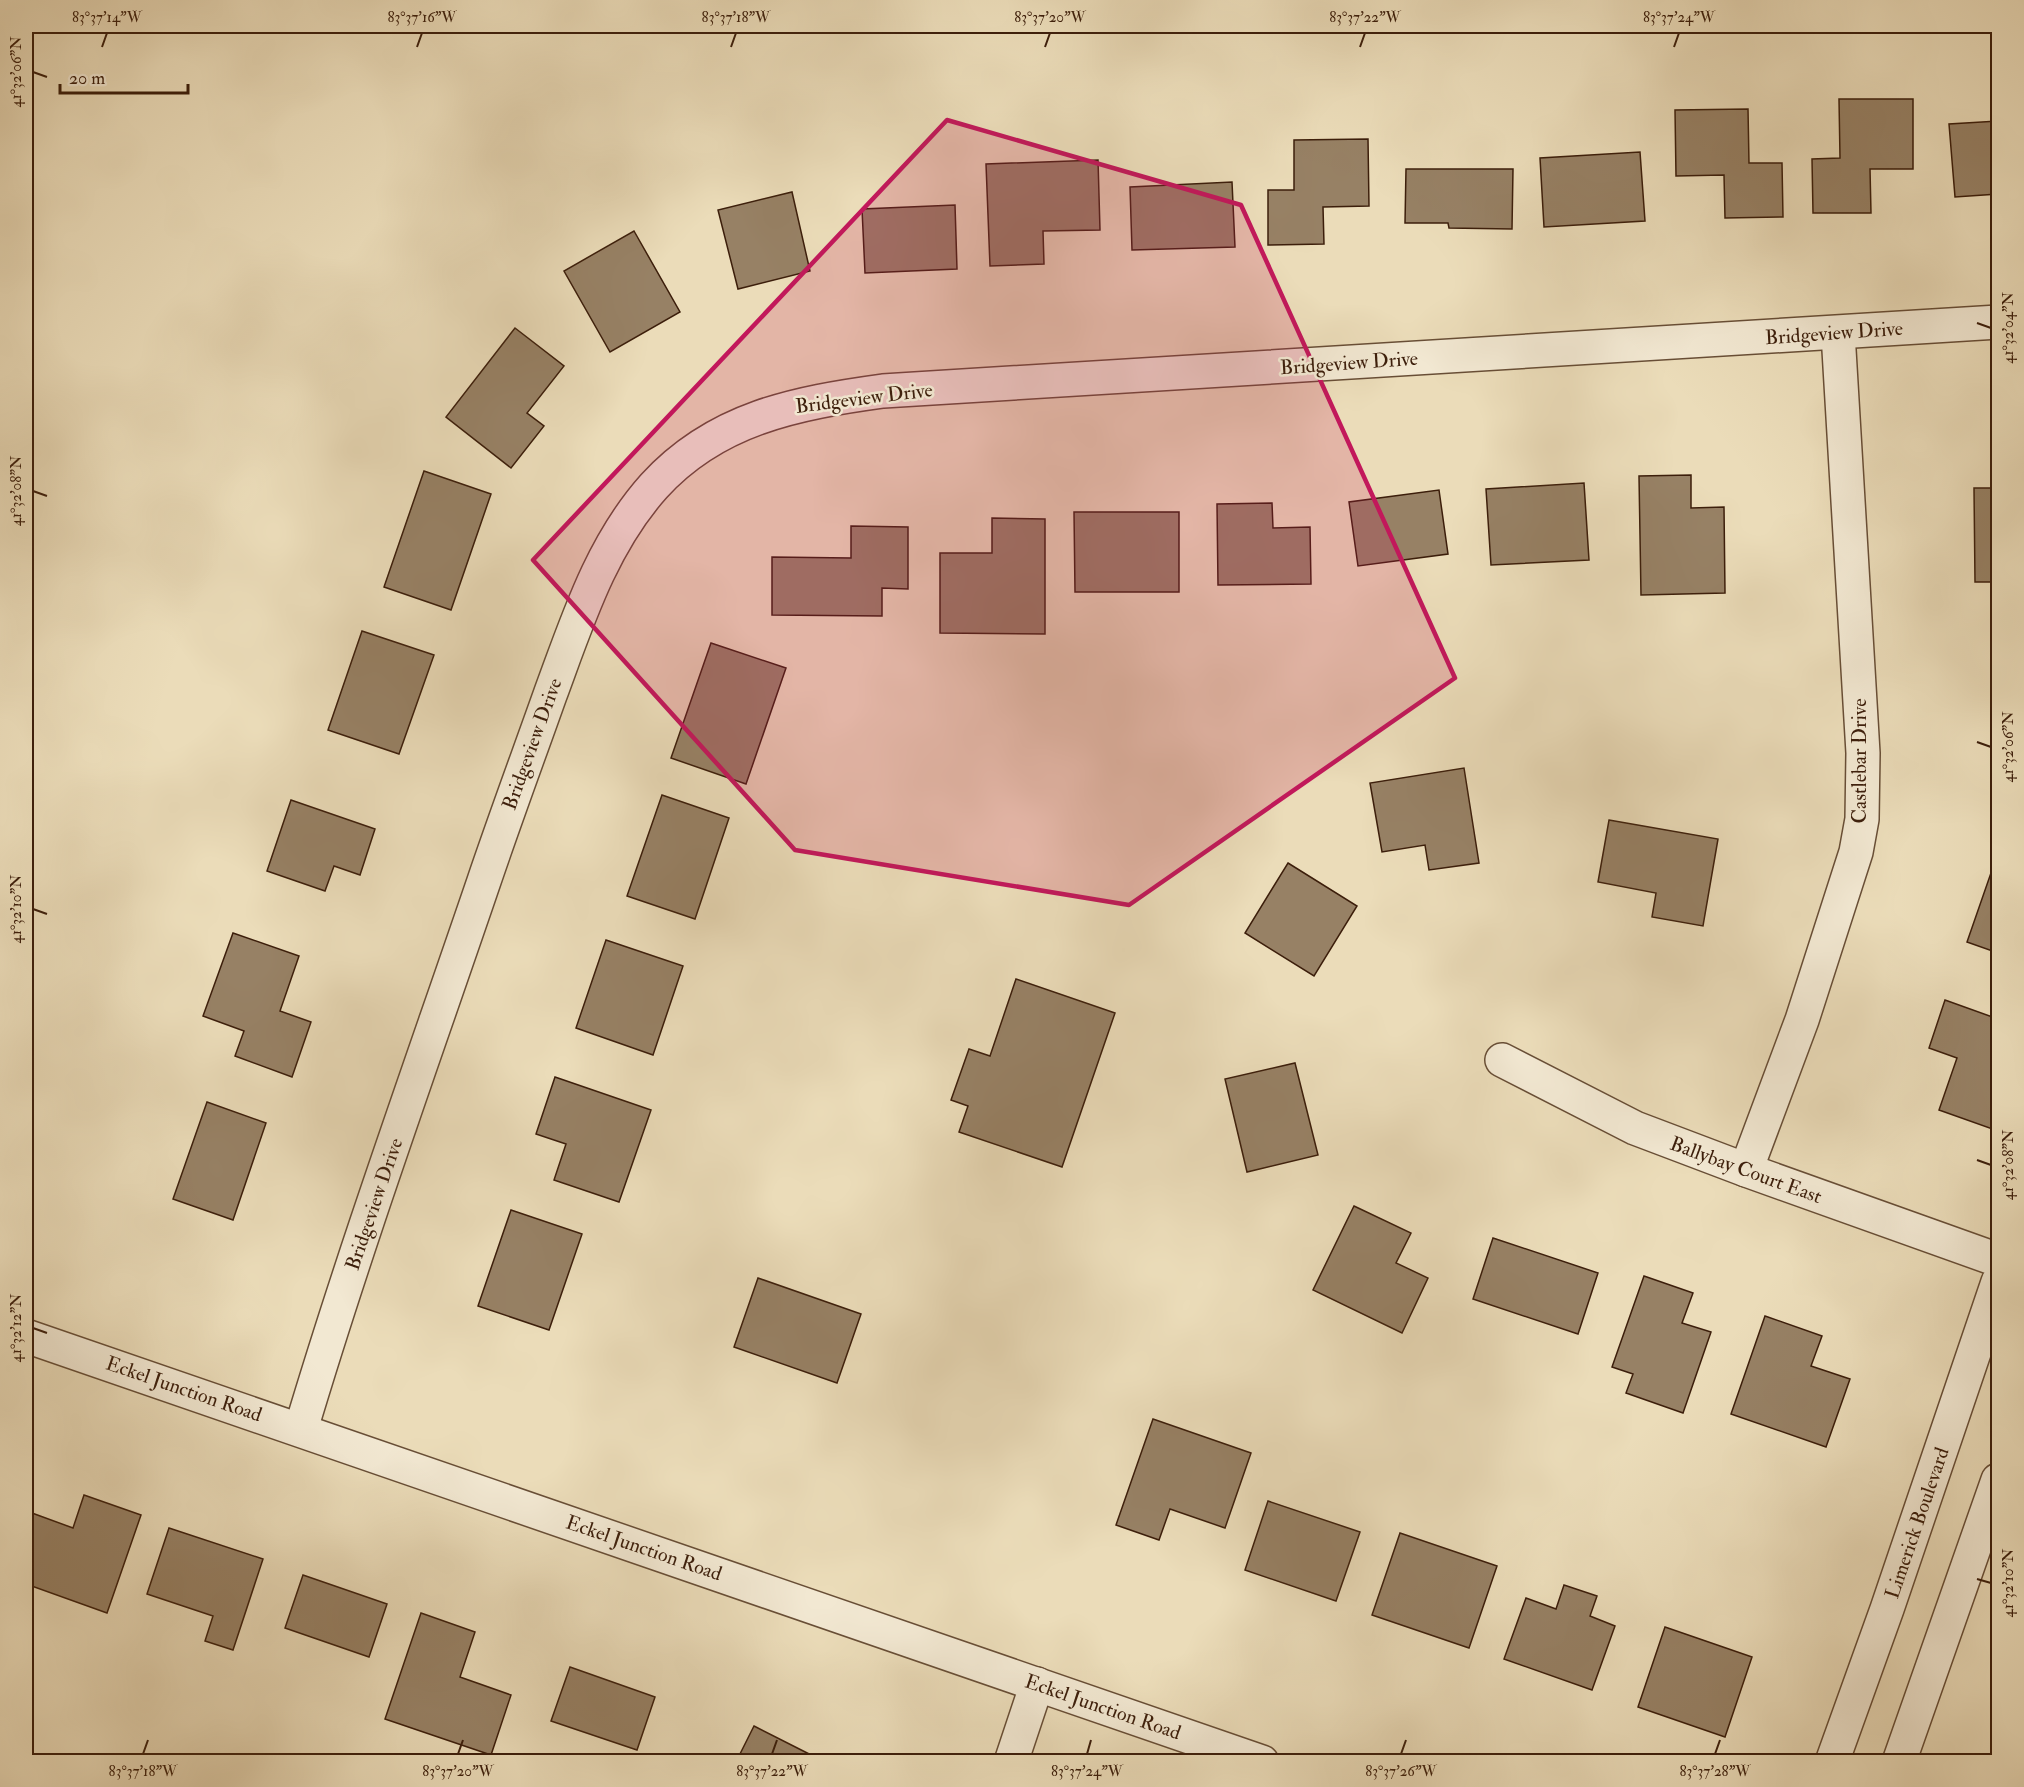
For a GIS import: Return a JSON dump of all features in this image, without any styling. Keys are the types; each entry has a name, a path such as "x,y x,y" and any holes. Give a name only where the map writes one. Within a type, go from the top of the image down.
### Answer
{"street":[{"name":"Bridgeview Drive","path":"301,1429 327,1340 507,812 586,597 616,539 654,486 700,445 729,429 789,406 883,392 1998,322"},
{"name":"Castlebar Drive","path":"1746,1170 1802,1020 1856,852 1862,819 1863,753 1838,333"},
{"name":"Ballybay Court East","path":"1502,1060 1635,1128 1998,1260"},
{"name":"Limerick Boulevard","path":"1832,1761 1998,1282"},
{"name":"Eckel Junction Road","path":"26,1336 1262,1761"},
{"path":"1899,1761 1998,1480"},
{"path":"1011,1761 1037,1684"}],"highlighted area":[{"path":"947,120 1241,205 1455,678 1129,905 795,850 533,560"}],"building":[{"path":"1839,99 1913,99 1913,169 1870,169 1871,213 1813,213 1812,159 1840,158"},
{"path":"1748,109 1749,163 1782,163 1783,217 1725,218 1724,175 1676,176 1675,110"},
{"path":"1998,121 1998,194 1955,197 1949,124"},
{"path":"1368,139 1369,206 1323,207 1324,244 1268,245 1268,190 1294,190 1294,140"},
{"path":"1640,152 1645,221 1544,227 1540,158"},
{"path":"1098,160 1100,230 1043,231 1044,264 990,266 986,164"},
{"path":"1406,169 1513,169 1512,229 1449,228 1448,223 1405,223"},
{"path":"1232,182 1235,247 1132,250 1130,187"},
{"path":"792,192 810,271 738,289 718,210"},
{"path":"955,205 957,269 865,273 862,209"},
{"path":"634,231 680,312 610,352 564,271"},
{"path":"515,328 564,366 527,413 544,426 511,468 446,417"},
{"path":"424,471 491,494 451,610 384,587"},
{"path":"1691,475 1691,508 1724,507 1725,593 1641,595 1639,476"},
{"path":"1584,483 1589,560 1491,565 1486,489"},
{"path":"1974,488 1998,488 1998,582 1975,582"},
{"path":"1439,490 1448,554 1358,566 1349,502"},
{"path":"1272,503 1273,528 1310,527 1311,584 1218,585 1217,504"},
{"path":"1074,512 1179,512 1179,592 1075,592"},
{"path":"992,518 1045,519 1045,634 940,633 940,553 992,553"},
{"path":"851,526 908,527 908,589 882,588 882,616 772,615 772,557 851,558"},
{"path":"362,631 434,655 399,754 328,730"},
{"path":"711,643 786,668 746,784 671,758"},
{"path":"1998,706 1998,788 1992,707"},
{"path":"1464,768 1479,863 1429,870 1425,845 1382,852 1370,783"},
{"path":"662,795 729,818 695,919 627,896"},
{"path":"291,800 375,829 360,875 334,866 325,891 267,871"},
{"path":"1609,820 1718,839 1703,926 1652,917 1656,893 1598,882"},
{"path":"1288,863 1357,906 1314,976 1245,933"},
{"path":"1992,870 1998,873 1998,953 1967,942"},
{"path":"233,933 299,956 280,1011 311,1022 292,1077 235,1056 244,1031 203,1016"},
{"path":"606,940 683,966 653,1055 576,1028"},
{"path":"1016,979 1115,1013 1062,1167 959,1132 968,1106 951,1100 969,1049 990,1056"},
{"path":"1945,1000 1998,1019 1998,1131 1939,1110 1957,1058 1929,1048"},
{"path":"1295,1063 1318,1155 1247,1172 1225,1079"},
{"path":"555,1077 651,1110 619,1202 554,1180 566,1144 536,1134"},
{"path":"207,1102 266,1123 233,1220 173,1199"},
{"path":"1354,1206 1411,1233 1396,1263 1428,1278 1402,1333 1313,1290"},
{"path":"511,1210 582,1234 549,1330 478,1306"},
{"path":"1493,1238 1598,1273 1578,1334 1473,1299"},
{"path":"1644,1276 1693,1293 1682,1323 1711,1332 1683,1413 1626,1393 1633,1374 1612,1367"},
{"path":"758,1278 861,1314 837,1383 734,1347"},
{"path":"1765,1316 1822,1336 1811,1366 1850,1379 1826,1447 1731,1414"},
{"path":"1153,1419 1251,1453 1225,1528 1170,1509 1159,1540 1116,1525"},
{"path":"84,1495 141,1515 107,1613 26,1584 26,1531 32,1513 73,1528"},
{"path":"1268,1501 1360,1532 1336,1601 1245,1570"},
{"path":"169,1528 263,1559 233,1650 205,1641 213,1616 147,1594"},
{"path":"1400,1533 1497,1566 1469,1648 1372,1615"},
{"path":"303,1575 387,1604 369,1657 285,1628"},
{"path":"1564,1585 1597,1596 1590,1616 1615,1626 1592,1690 1504,1659 1526,1598 1556,1609"},
{"path":"421,1613 475,1632 460,1677 511,1695 491,1755 385,1719"},
{"path":"1665,1627 1752,1657 1725,1737 1638,1707"},
{"path":"570,1667 655,1697 637,1750 551,1721"},
{"path":"754,1726 825,1762 736,1762"}]}
